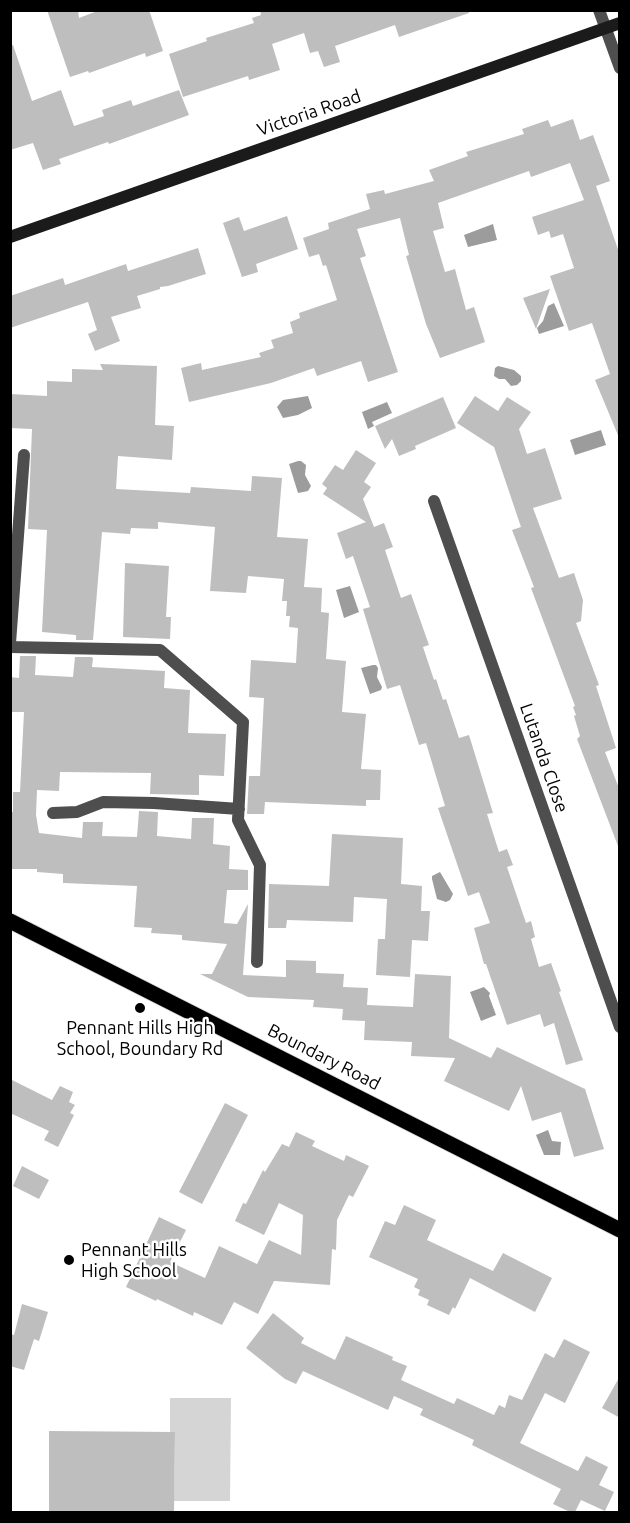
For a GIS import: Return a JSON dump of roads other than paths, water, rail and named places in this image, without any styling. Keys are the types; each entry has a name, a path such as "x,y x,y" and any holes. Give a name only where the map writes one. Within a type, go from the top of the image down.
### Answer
{"main road":[{"name":"Boundary Road","path":"10,921 620,1230"}],"street":[{"path":"599,10 620,68"},
{"name":"Victoria Road","path":"10,237 620,23"},
{"path":"24,455 10,645 160,650 243,722 238,820 260,866 257,962"},
{"name":"Lutanda Close","path":"434,501 620,1027"},
{"path":"53,813 77,812 103,802 239,809"}],"place":[{"name":"Pennant Hills High School, Boundary Rd","path":"140,1008"},
{"name":"Pennant Hills High School","path":"69,1260"}]}
